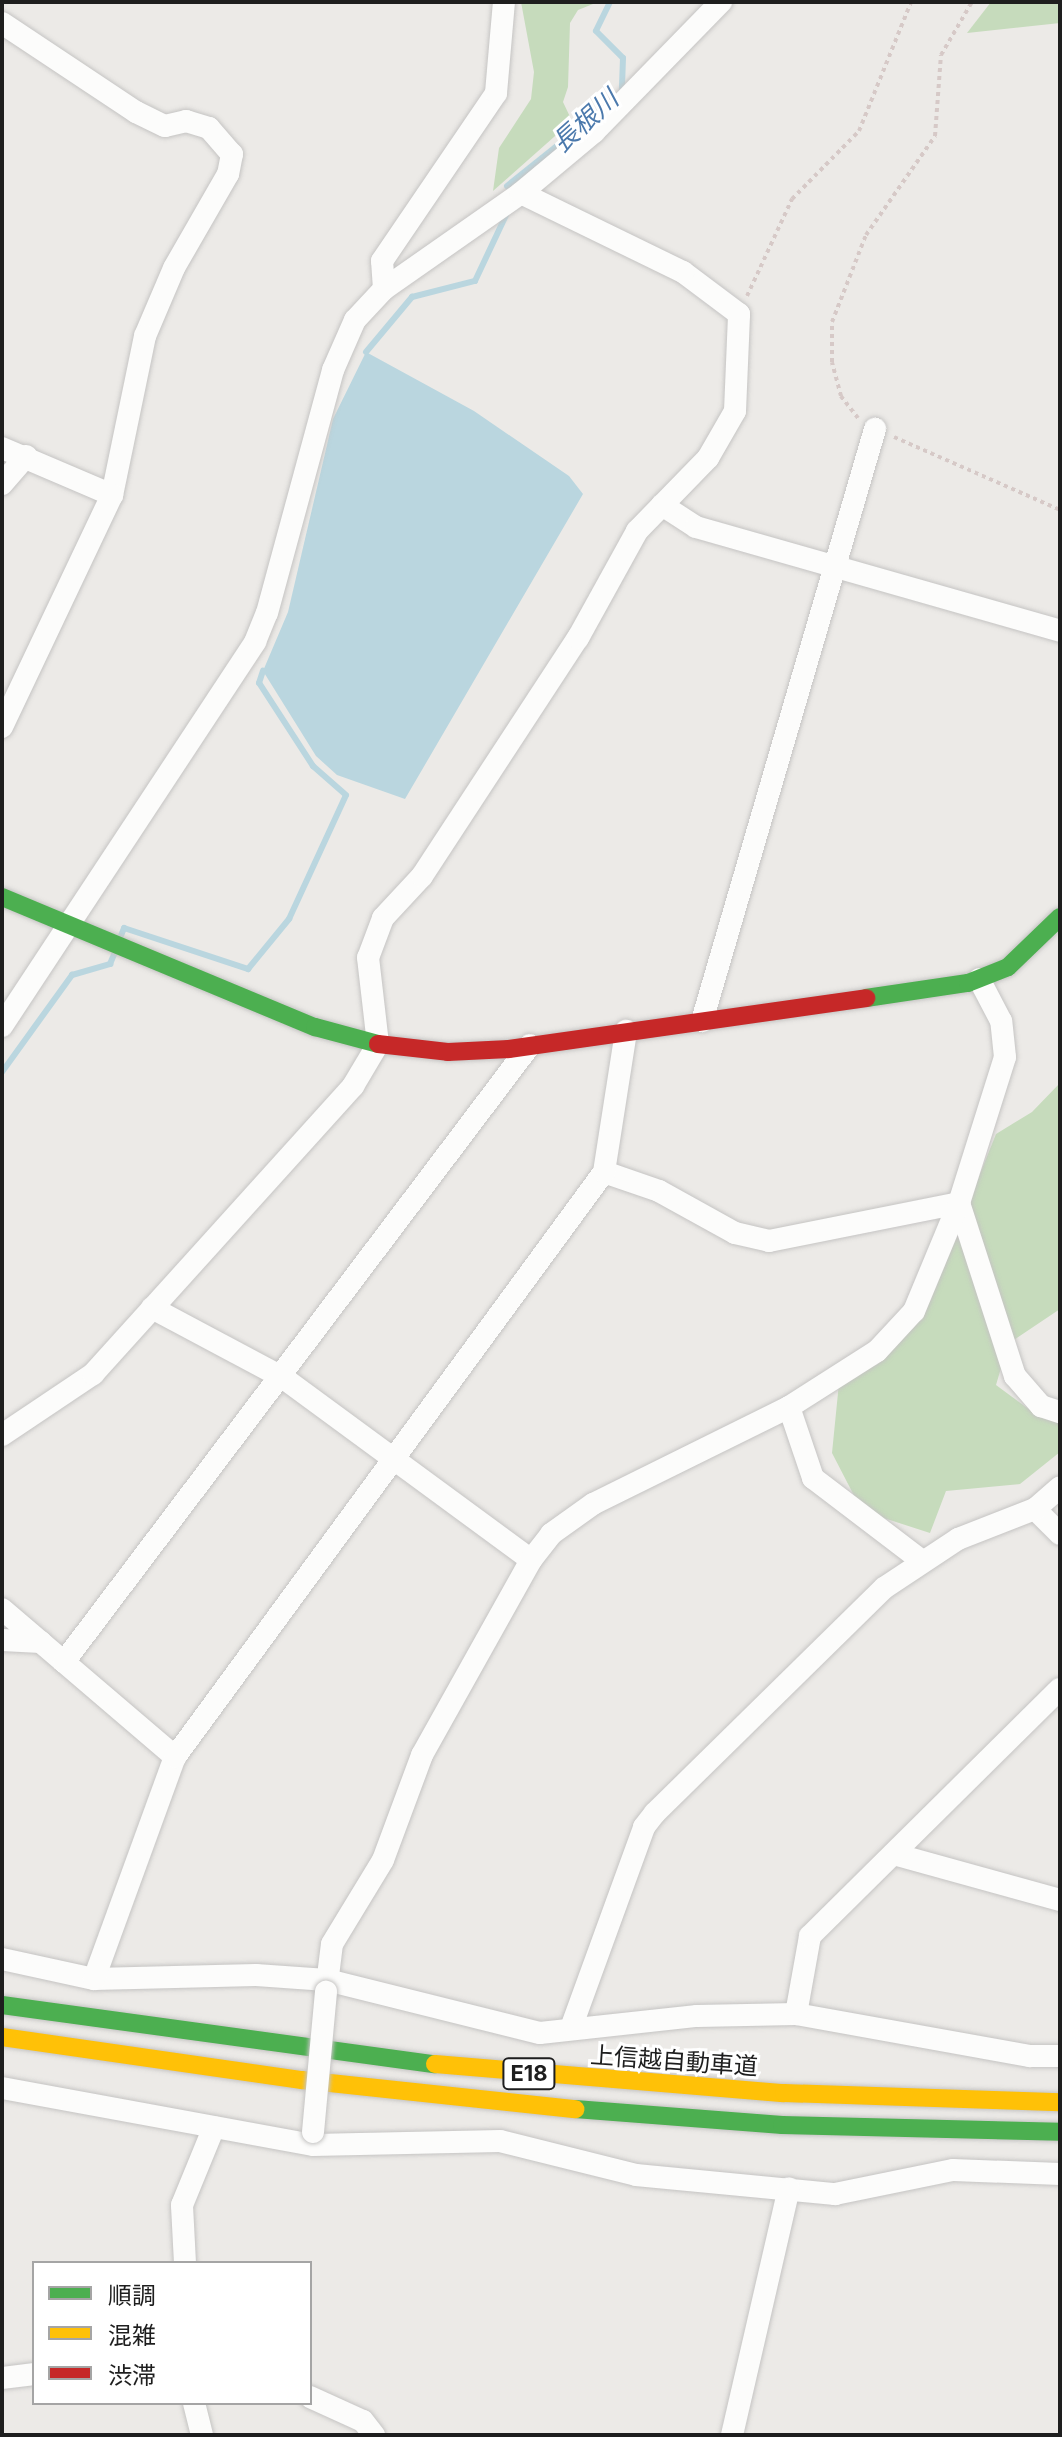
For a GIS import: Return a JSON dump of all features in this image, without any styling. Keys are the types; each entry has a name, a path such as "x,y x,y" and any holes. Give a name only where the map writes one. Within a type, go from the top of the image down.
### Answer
{"main road":[{"path":"2,897 315,1027 378,1044 448,1052 530,1045 979,979 1008,967 1060,917"},
{"name":"上信越自動車道","path":"2,2005 258,2044 538,2075 784,2093 1060,2102"},
{"name":"E18","path":"2,2037 302,2080 537,2106 798,2125 1060,2132"}],"street":[{"path":"384,289 382,261 496,93 504,2"},
{"path":"2,1026 67,923 206,722 255,642 267,613 333,370 355,320 384,289 521,193 594,132 721,2"},
{"path":"2,23 136,112 165,126 186,121 209,128 232,154 228,174 174,268 145,336 112,495 2,727"},
{"path":"2,1435 93,1374 353,1086 378,1044 368,958 383,918 422,876 578,638 637,531 708,458 735,411 739,314 683,272 521,193"},
{"path":"702,1021 875,429"},
{"path":"2,448 112,495"},
{"path":"2,484 26,456"},
{"path":"662,505 696,527 1060,631"},
{"path":"313,2138 332,1944 383,1860 422,1755 531,1560 551,1534 593,1504 789,1407 877,1351 914,1311 959,1203 1005,1057 1001,1021 979,979"},
{"path":"94,1979 175,1757 604,1172 626,1031"},
{"path":"64,1662 530,1045"},
{"path":"604,1172 659,1191 735,1233 769,1241 959,1203"},
{"path":"959,1203 1015,1376 1041,1406 1060,1412"},
{"path":"152,1308 282,1377 396,1456 531,1560"},
{"path":"789,1407 813,1478 922,1561"},
{"path":"571,2028 644,1827 884,1588 922,1561 993,1522 1035,1509 1060,1487"},
{"path":"1035,1509 1060,1534"},
{"path":"2,1609 175,1757"},
{"path":"2,1640 41,1642"},
{"path":"796,2014 810,1936 1060,1689"},
{"path":"894,1854 1060,1900"},
{"path":"2,1959 94,1979 256,1975 327,1986 513,2030 571,2028 697,2016 796,2014 1030,2056 1060,2056"},
{"path":"2,2088 214,2127 313,2138 500,2141 636,2175 835,2194 953,2170 1060,2174"},
{"path":"185,2261 182,2205 214,2127"},
{"path":"732,2435 789,2188"},
{"path":"2,2378 32,2374"},
{"path":"312,2398 363,2421 374,2435"},
{"path":"194,2405 202,2435"}],"path":[{"path":"739,314 792,199 859,131 911,2"},
{"path":"972,2 941,55 935,136 866,235 832,322 832,362 841,396 858,419 1060,510"}],"green space":[{"path":"521,2 598,2 578,10 570,23 568,87 563,102 572,121 493,191 499,148 531,99 534,72"},
{"path":"991,2 1060,2 1060,23 967,33"},
{"path":"1060,1083 1060,1309 1008,1344 996,1385 1038,1416 1060,1418 1060,1452 1020,1484 946,1491 930,1533 862,1511 832,1453 839,1383 878,1364 925,1311 996,1134 1032,1112"}],"water":[{"path":"366,352 474,411 569,476 583,494 405,799 337,775 316,756 263,671 288,612 333,419"}],"waterway":[{"name":"長根川","path":"610,2 596,31 623,58 622,94"},
{"name":"長根川","path":"507,186 598,113"},
{"name":"長根川","path":"366,352 412,297 475,281 506,215"},
{"path":"120,938 124,928 248,969 289,919 346,795 313,766 259,683 263,671"},
{"path":"2,1072 72,975 110,964 115,952"}],"traffic: fast":[{"path":"2,897 315,1027 378,1044"},
{"path":"866,998 968,983 1008,967 1060,917"},
{"path":"2,2005 435,2064"},
{"path":"575,2109 782,2125 1060,2132"}],"traffic: slow":[{"path":"2,2037 302,2080 575,2109"},
{"path":"435,2064 784,2093 1060,2102"}],"traffic: jam":[{"path":"378,1044 448,1052 509,1049 866,998"}]}
